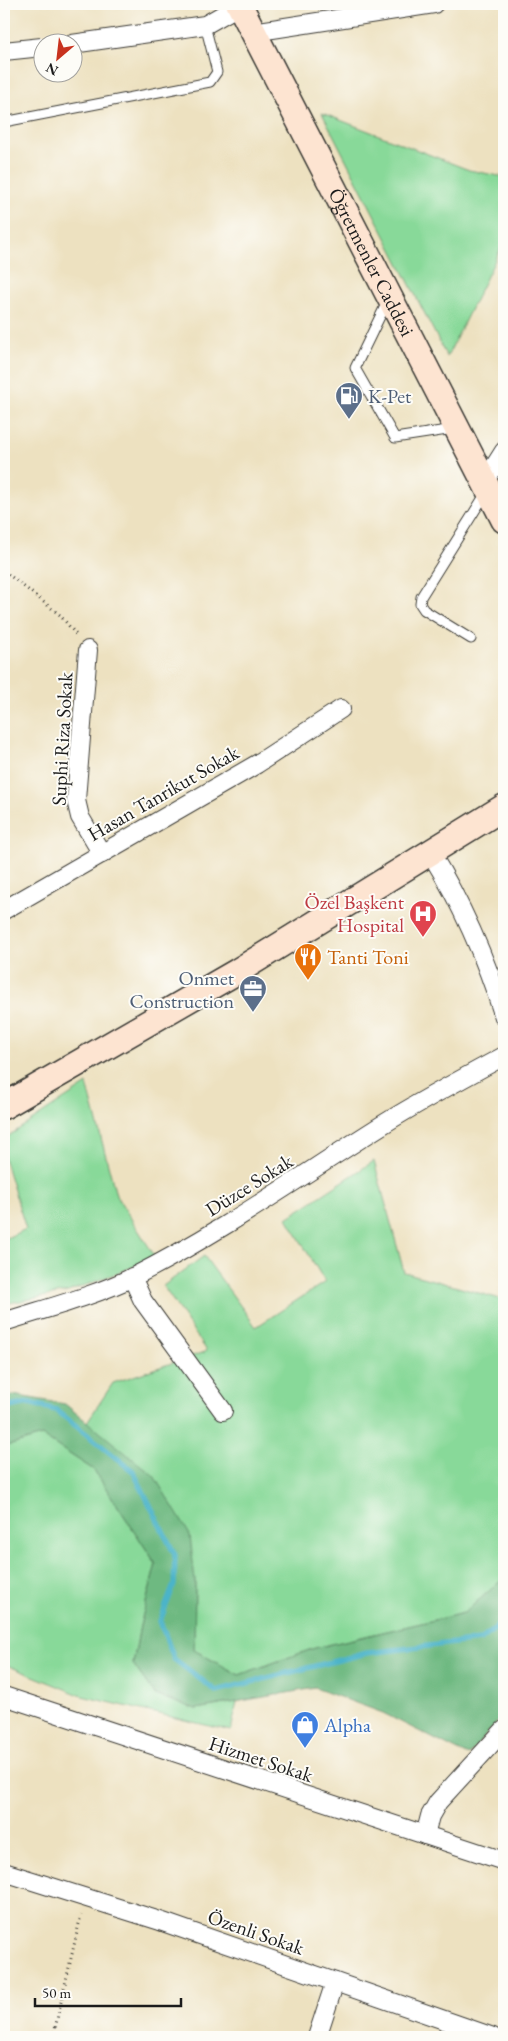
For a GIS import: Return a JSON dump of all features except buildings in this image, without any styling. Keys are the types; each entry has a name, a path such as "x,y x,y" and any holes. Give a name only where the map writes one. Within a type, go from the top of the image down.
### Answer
{"street":[{"path":"82,43 205,25 240,4"},
{"name":"Öğretmenler Caddesi","path":"240,4 504,520"},
{"path":"253,32 434,4"},
{"path":"4,50 32,48"},
{"path":"487,485 504,451"},
{"name":"Suphi Riza Sokak","path":"88,650 76,800 80,816 102,854"},
{"name":"Hasan Tanrikut Sokak","path":"4,910 257,764 342,709"},
{"path":"4,1106 238,971 504,807"},
{"path":"430,852 448,880 477,941 504,1017"},
{"name":"Düzce Sokak","path":"4,1322 97,1293 132,1277 221,1228 383,1124 504,1056"},
{"path":"132,1277 143,1301 223,1411"},
{"name":"Hizmet Sokak","path":"4,1696 504,1861"},
{"path":"425,1835 430,1816 438,1802 504,1730"},
{"name":"Özenli Sokak","path":"4,1872 160,1922 493,2037"},
{"path":"317,2037 335,1982"}],"lane":[{"path":"4,122 210,82 217,72 205,25"},
{"path":"389,297 355,368 396,438 456,428"},
{"path":"471,638 424,610 420,604 421,597 487,485"}],"path":[{"path":"4,571 60,614 88,650"},
{"path":"53,2037 86,1898"}],"green space":[{"path":"322,113 469,170 504,177 504,242 447,357"},
{"path":"87,1084 116,1195 156,1258 68,1292 4,1304 4,1239 26,1229 4,1158 4,1139"},
{"path":"374,1161 404,1272 504,1300 504,1578 464,1613 315,1648 239,1675 194,1650 195,1581 87,1422 113,1383 207,1351 163,1286 204,1256 256,1327 325,1282 287,1218"},
{"path":"13,1395 65,1404 154,1476 190,1535 195,1581 194,1650 239,1675 315,1648 464,1613 504,1578 504,1714 468,1756 383,1713 315,1688 196,1709 155,1695 133,1664 140,1626 156,1564 94,1470 42,1436 4,1447 4,1398"},
{"path":"42,1436 94,1470 156,1564 140,1626 133,1664 155,1695 196,1709 237,1702 231,1731 82,1696 4,1664 4,1447"}],"waterway":[{"path":"4,1408 29,1403 56,1410 133,1471 175,1555 174,1585 160,1621 174,1659 216,1691 367,1653 481,1640 504,1621"}],"place":[{"name":"K-Pet","path":"349,420"},
{"name":"Özel Başkent Hospital","path":"423,938"},
{"name":"Tanti Toni","path":"308,981"},
{"name":"Onmet Construction","path":"253,1013"},
{"name":"Alpha","path":"305,1749"}]}
